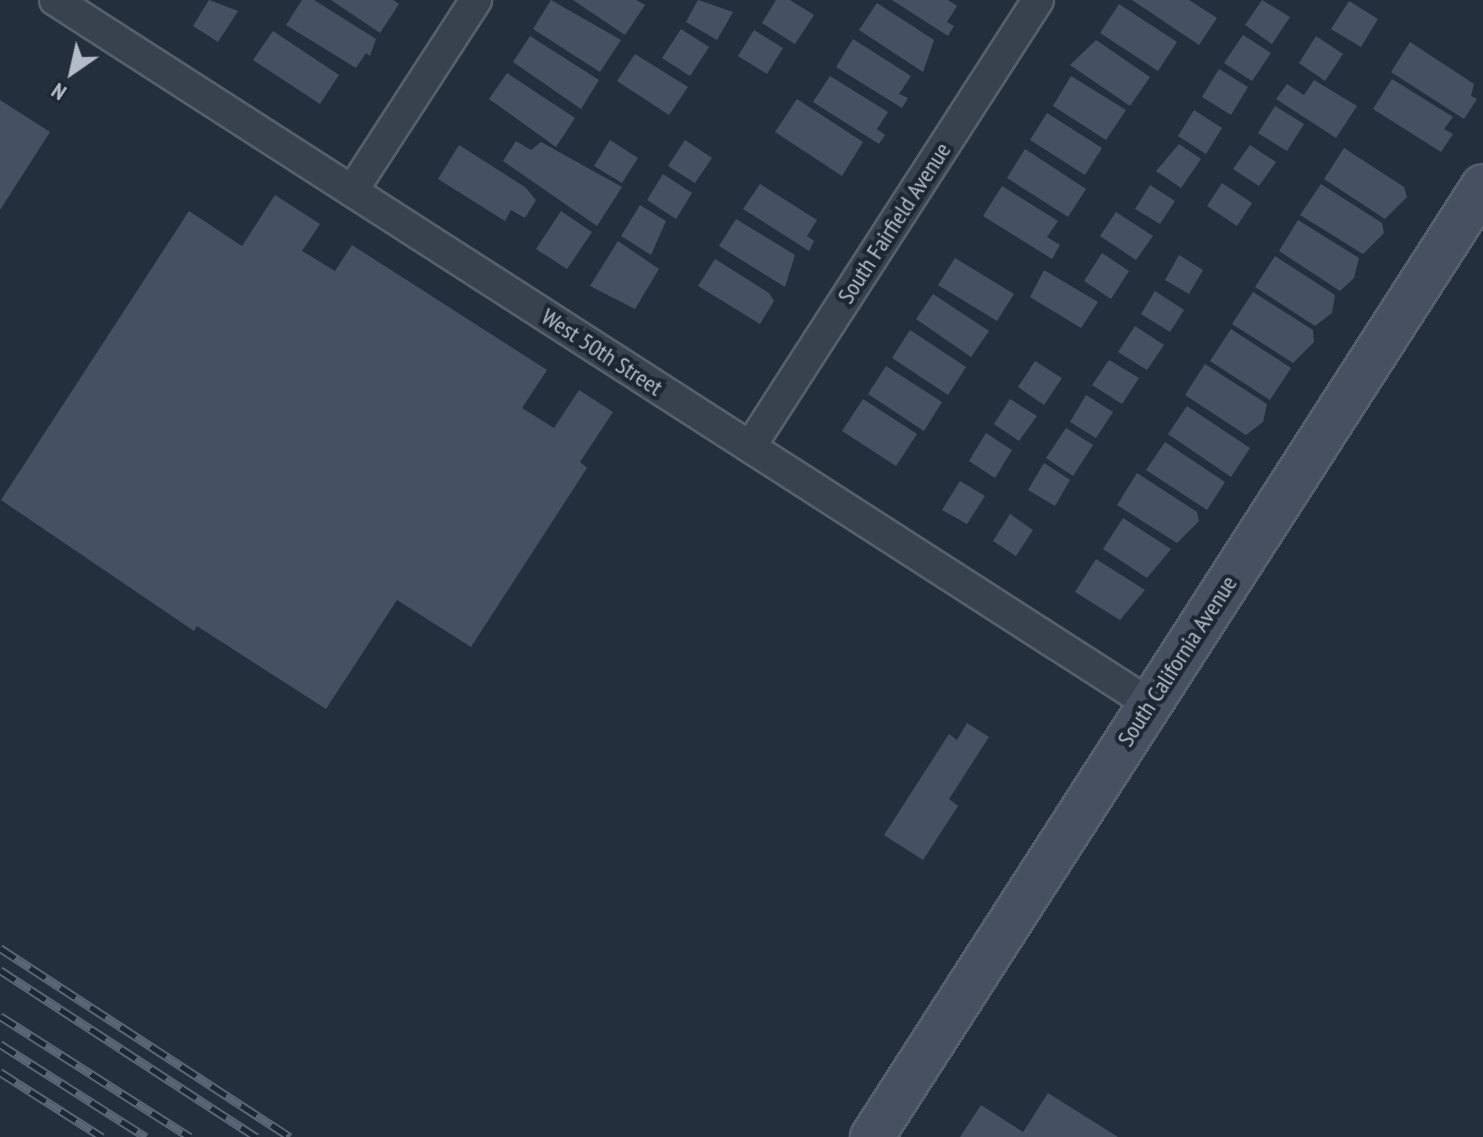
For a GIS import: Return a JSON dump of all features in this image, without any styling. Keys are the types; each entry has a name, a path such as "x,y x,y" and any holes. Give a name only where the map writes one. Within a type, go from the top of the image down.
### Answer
{"street":[{"name":"West 50th Street","path":"55,0 1150,704"},
{"path":"352,191 476,0"},
{"name":"South Fairfield Avenue","path":"750,447 1038,0"},
{"name":"South California Avenue","path":"872,1137 1483,186"}],"building":[{"path":"209,0 238,11 218,42 193,26"},
{"path":"302,0 314,0 376,39 370,56 366,53 356,68 286,25"},
{"path":"331,0 393,0 399,4 380,33"},
{"path":"551,0 621,40 600,72 533,29"},
{"path":"573,0 636,0 645,5 625,35"},
{"path":"698,0 733,12 717,40 686,22"},
{"path":"776,0 790,0 814,15 795,44 762,23"},
{"path":"892,0 948,0 957,6 947,22 954,26 948,36"},
{"path":"1132,0 1189,0 1217,18 1199,45"},
{"path":"1262,0 1290,17 1272,44 1245,25"},
{"path":"1349,1 1378,19 1361,47 1331,29"},
{"path":"877,3 934,40 923,72 859,30"},
{"path":"1119,4 1177,42 1158,71 1100,33"},
{"path":"681,29 709,47 690,76 662,58"},
{"path":"754,30 783,48 767,74 738,56"},
{"path":"273,31 339,75 320,104 253,60"},
{"path":"1243,35 1271,53 1252,81 1224,63"},
{"path":"530,36 599,80 581,109 513,62"},
{"path":"1316,36 1343,54 1325,81 1299,63"},
{"path":"853,39 911,76 899,94 908,98 902,108 836,67"},
{"path":"1096,40 1150,77 1130,106 1070,65"},
{"path":"1410,42 1474,84 1471,96 1477,99 1464,119 1391,72"},
{"path":"635,54 688,87 669,115 617,81"},
{"path":"1219,69 1248,87 1231,115 1202,97"},
{"path":"507,73 575,118 556,147 489,99"},
{"path":"830,76 888,112 877,129 885,135 879,144 813,102"},
{"path":"1071,76 1126,110 1106,140 1053,106"},
{"path":"1392,79 1453,117 1444,129 1453,134 1441,152 1373,109"},
{"path":"1314,80 1357,106 1336,138 1276,99 1287,84 1304,95"},
{"path":"797,99 863,142 842,176 775,132"},
{"path":"0,100 50,132 0,210"},
{"path":"1275,106 1304,124 1287,151 1258,133"},
{"path":"1194,110 1222,128 1206,154 1178,136"},
{"path":"1047,113 1102,148 1085,175 1030,140"},
{"path":"610,140 638,158 622,183 594,166"},
{"path":"685,140 712,158 695,183 668,166"},
{"path":"516,141 531,150 541,142 622,187 597,226 503,161"},
{"path":"1179,144 1201,159 1181,188 1156,171"},
{"path":"459,145 525,187 536,200 525,218 511,210 505,221 438,179"},
{"path":"1250,145 1276,162 1259,186 1233,169"},
{"path":"1344,148 1404,187 1407,197 1385,219 1324,179"},
{"path":"1025,149 1086,189 1068,217 1007,178"},
{"path":"663,174 692,193 676,219 647,200"},
{"path":"1222,183 1252,203 1237,226 1207,206"},
{"path":"760,184 817,220 807,236 814,241 809,251 743,209"},
{"path":"1321,184 1382,223 1384,233 1363,254 1300,215"},
{"path":"1150,185 1175,201 1160,224 1135,209"},
{"path":"1002,186 1058,221 1047,237 1060,245 1052,259 983,216"},
{"path":"275,195 320,224 302,251 335,271 352,245 547,370 522,408 554,428 579,390 613,412 580,462 587,468 471,647 397,600 326,709 197,626 194,631 1,500 189,211 242,246"},
{"path":"640,205 666,221 651,255 621,236"},
{"path":"561,211 592,232 567,269 536,249"},
{"path":"1116,212 1153,236 1136,260 1100,236"},
{"path":"736,219 795,255 785,287 719,246"},
{"path":"1298,220 1359,258 1354,278 1340,291 1279,251"},
{"path":"618,241 659,269 635,309 590,286"},
{"path":"1102,253 1129,271 1111,299 1084,281"},
{"path":"1179,255 1203,270 1189,294 1165,280"},
{"path":"1275,256 1335,295 1332,313 1315,326 1255,287"},
{"path":"955,258 1014,294 997,321 938,285"},
{"path":"715,259 769,293 774,301 760,324 698,286"},
{"path":"1044,270 1098,302 1081,328 1030,297"},
{"path":"1155,291 1184,310 1170,332 1141,314"},
{"path":"1253,292 1313,330 1314,342 1293,363 1232,324"},
{"path":"933,294 989,331 971,357 916,319"},
{"path":"1135,326 1164,345 1147,370 1118,352"},
{"path":"1231,329 1291,368 1270,400 1210,361"},
{"path":"910,330 966,367 948,395 892,358"},
{"path":"1109,360 1139,378 1122,404 1092,385"},
{"path":"1035,361 1062,378 1044,405 1018,387"},
{"path":"1205,364 1267,404 1263,422 1246,435 1185,395"},
{"path":"886,366 942,402 924,431 868,394"},
{"path":"1086,395 1113,412 1096,438 1070,422"},
{"path":"863,399 917,434 896,466 842,431"},
{"path":"1010,399 1037,416 1019,441 994,424"},
{"path":"1187,406 1250,448 1231,477 1168,434"},
{"path":"1066,428 1093,445 1073,476 1046,458"},
{"path":"986,433 1012,450 995,478 969,461"},
{"path":"1165,442 1225,482 1207,510 1146,470"},
{"path":"1044,463 1070,480 1055,506 1028,490"},
{"path":"1137,473 1197,512 1199,521 1177,543 1117,505"},
{"path":"960,481 985,496 967,524 942,510"},
{"path":"1010,514 1033,530 1016,556 993,541"},
{"path":"1123,518 1171,549 1147,578 1103,549"},
{"path":"1096,559 1145,590 1120,620 1075,592"},
{"path":"967,723 989,737 949,799 958,806 923,860 884,835 949,734 957,740"},
{"path":"1048,1093 1118,1137 960,1137 981,1105 1023,1132"}],"railway":[{"path":"0,948 290,1137"},
{"path":"0,970 256,1137"},
{"path":"0,1016 190,1137"},
{"path":"0,1044 146,1137"},
{"path":"0,1072 102,1137"}]}
